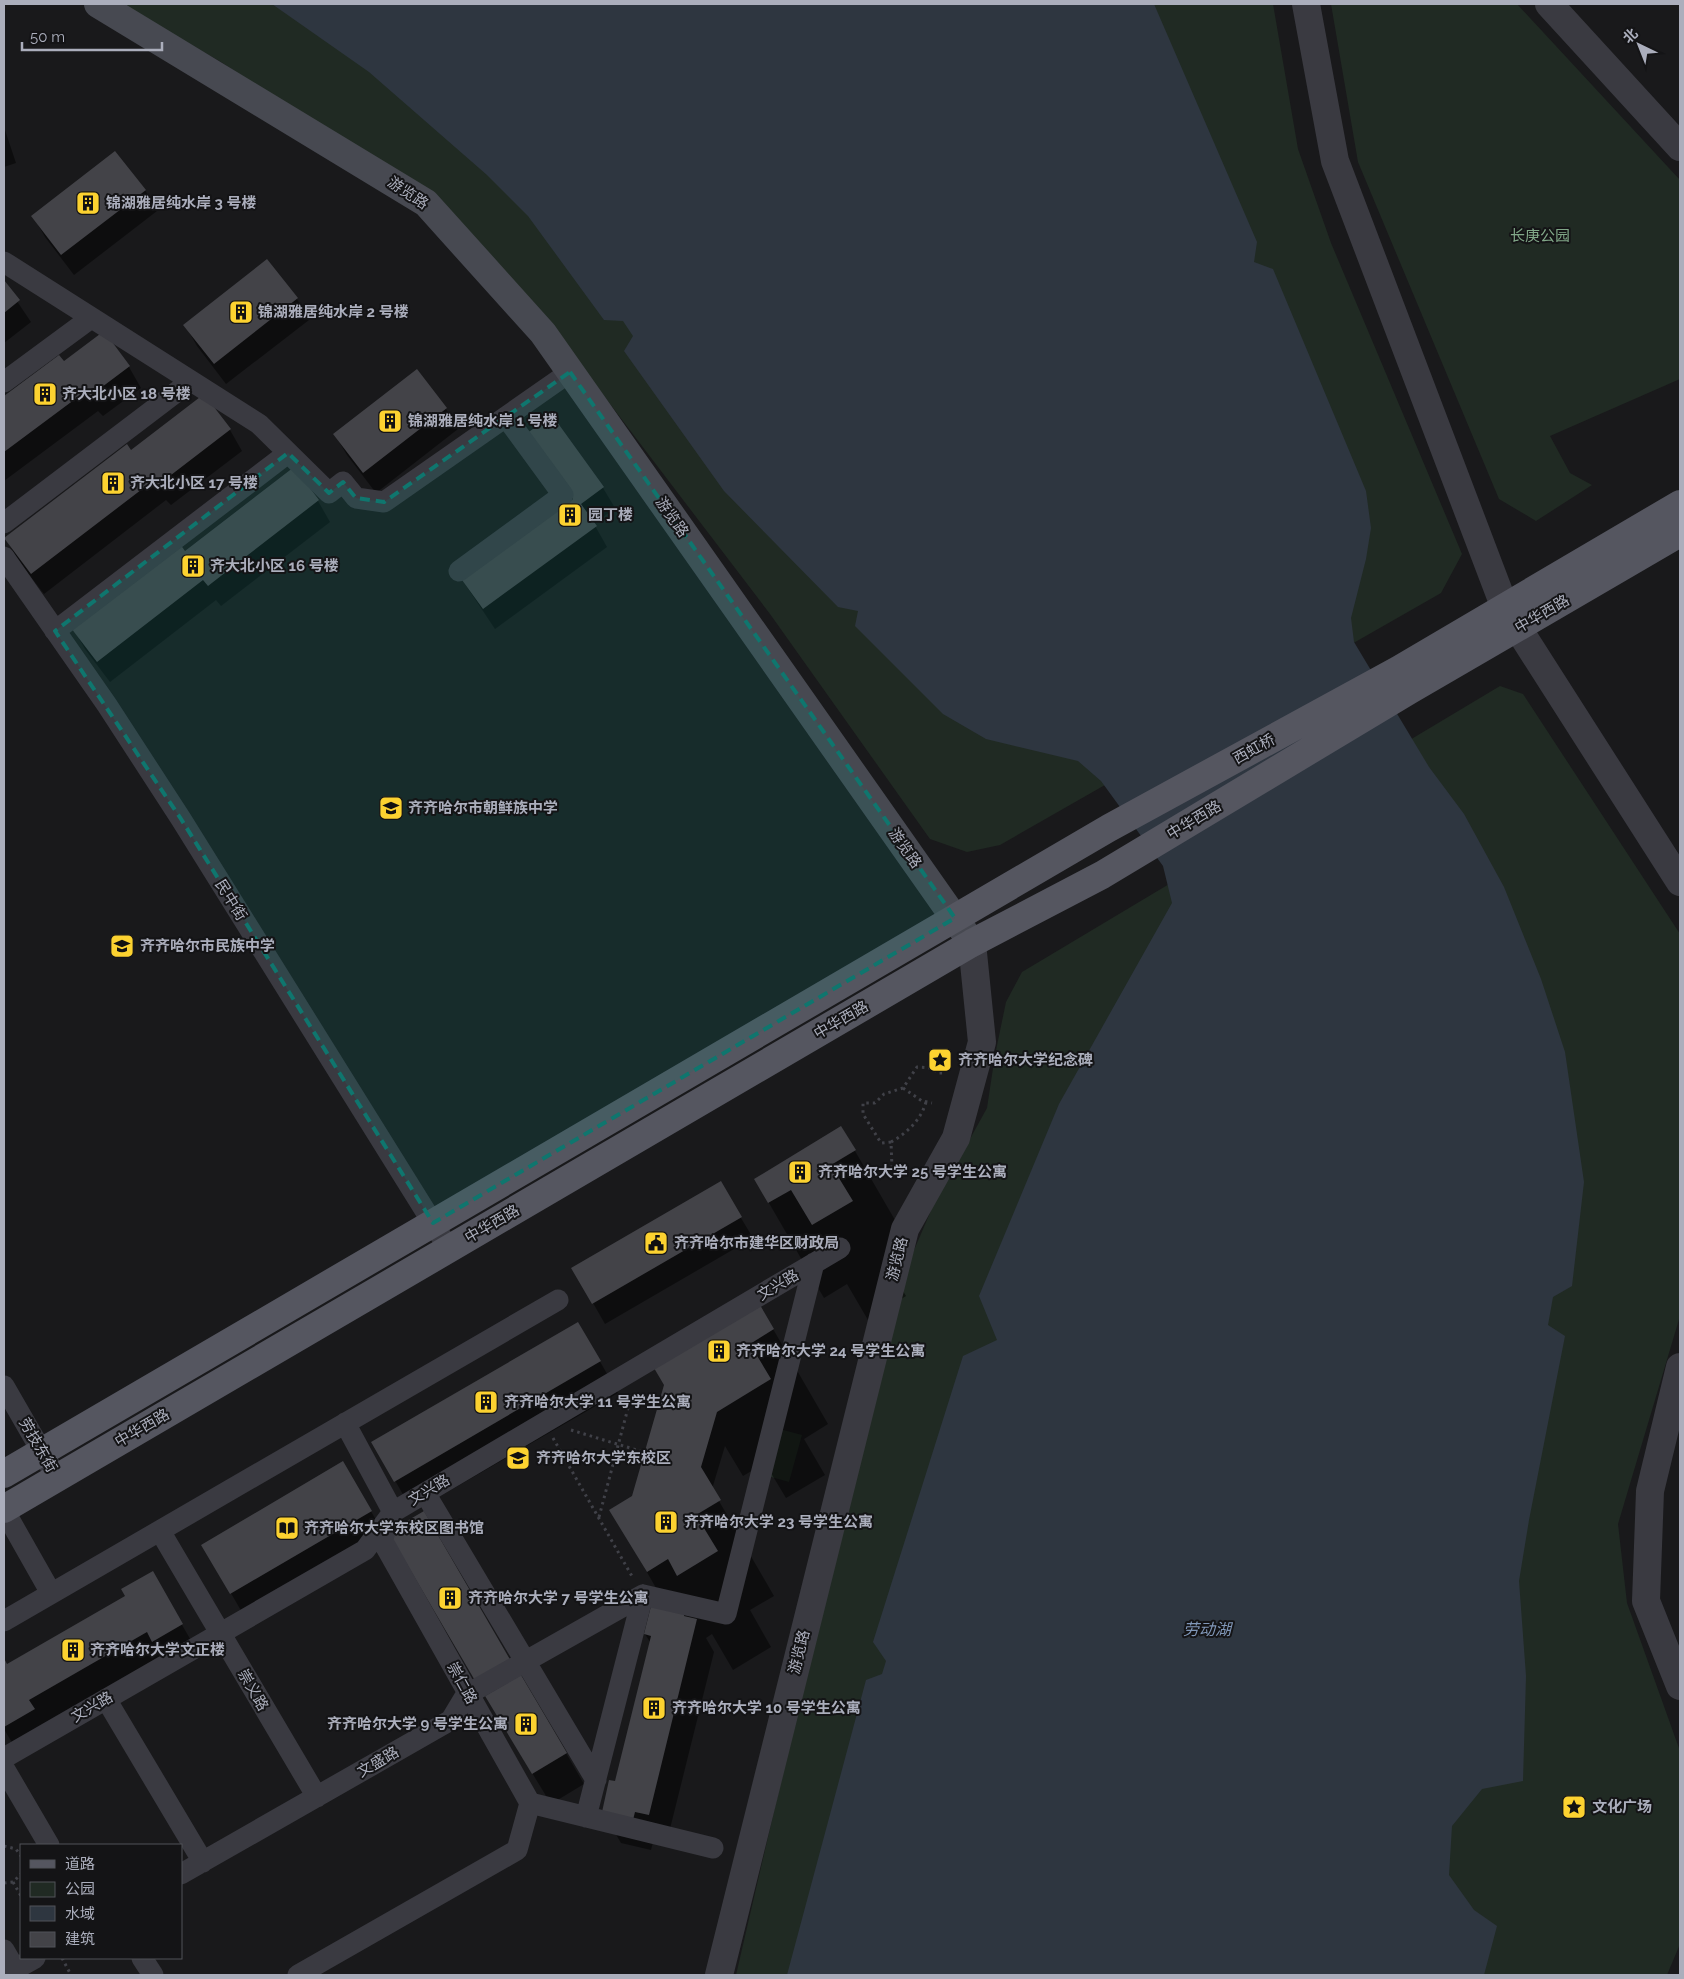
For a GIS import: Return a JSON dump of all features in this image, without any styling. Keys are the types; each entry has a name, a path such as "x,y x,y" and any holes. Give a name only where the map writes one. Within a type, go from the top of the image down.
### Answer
{"main road":[{"name":"游览路","path":"98,4 426,203 542,333 972,943"},
{"name":"中华西路","path":"1511,618 1680,504"},
{"name":"中华西路","path":"4,1510 972,943 1102,875 1404,680 1511,618 1680,533"},
{"name":"西虹桥","path":"1109,828 1404,680"},
{"name":"中华西路","path":"4,1474 1109,828"}],"street":[{"path":"1306,4 1335,162 1511,618 1680,882"},
{"path":"1549,4 1680,147"},
{"path":"4,262 259,424 329,493 343,482 356,498 384,502 570,372"},
{"path":"4,382 91,318"},
{"path":"4,524 191,381"},
{"path":"459,571 563,496 506,416"},
{"path":"55,631 288,453"},
{"name":"民中街","path":"4,557 181,819 449,1249"},
{"name":"游览路","path":"719,1975 904,1229 956,1138 982,1042 972,943"},
{"name":"文兴路","path":"4,1758 365,1550 393,1512 840,1248"},
{"path":"586,1816 643,1595 726,1614 814,1263"},
{"path":"4,1620 558,1300"},
{"path":"1680,1367 1650,1490 1646,1601 1680,1686"},
{"name":"劳技东街","path":"4,1386 57,1478"},
{"path":"345,1423 393,1512"},
{"path":"426,1493 596,1780"},
{"path":"4,1510 51,1593"},
{"name":"崇仁路","path":"393,1512 382,1540 530,1803"},
{"name":"崇义路","path":"160,1530 317,1797"},
{"name":"文盛路","path":"182,1873 451,1720 468,1694 643,1595"},
{"path":"106,1699 203,1862"},
{"path":"4,1768 48,1844"},
{"path":"298,1975 517,1850 530,1803 713,1848"},
{"path":"4,1950 11,1973 33,1959"},
{"path":"143,1959 153,1975"}],"path":[{"path":"926,1102 924,1110 913,1126 903,1136 891,1142 881,1143 863,1114 863,1103 875,1103 884,1094 903,1088 917,1067 932,1068 938,1073 945,1072"},
{"path":"903,1088 926,1102 932,1103"},
{"path":"891,1142 892,1168"},
{"path":"599,1518 639,1368"},
{"path":"544,1422 643,1595"},
{"path":"544,1422 640,1451"},
{"path":"4,1846 16,1849 20,1855"},
{"path":"4,1884 13,1882 20,1875"},
{"path":"13,1882 20,1894"},
{"path":"63,1959 72,1975"}],"highlighted area":[{"path":"570,372 955,918 433,1223 181,819 55,631 288,453 329,493 343,482 356,498 384,502"}],"green space":[{"path":"115,4 1273,4 1298,149 1331,243 1462,554 1441,593 1000,845 967,852 930,839 770,614 559,337 433,201 221,62 128,8"},
{"name":"长庚公园","path":"1331,4 1517,4 1680,180 1680,379 1550,436 1570,473 1592,485 1536,521 1499,499 1358,162"},
{"path":"1500,686 1523,694 1680,934 1680,1316 1618,1524 1627,1603 1680,1751 1680,1944 1667,1975 736,1975 872,1389 905,1271 933,1206 987,1108 1006,1002 1022,972"},
{"path":"776,1428 802,1435 789,1482 764,1475"}],"water":[{"name":"劳动湖","path":"272,4 1154,4 1257,242 1254,262 1273,269 1366,491 1371,528 1366,559 1351,618 1354,642 1429,767 1464,814 1504,887 1541,979 1565,1052 1584,1182 1572,1286 1553,1297 1548,1325 1565,1336 1519,1581 1526,1676 1523,1781 1482,1789 1452,1826 1449,1875 1474,1910 1497,1926 1484,1975 787,1975 866,1680 882,1674 886,1661 873,1642 963,1356 997,1340 979,1296 1059,1104 1172,903 1163,866 1101,781 1078,761 986,739 943,714 855,626 858,611 838,607 724,491 624,351 633,336 623,321 604,320 528,216 487,175 369,72"}],"building":[{"name":"锦湖雅居纯水岸 3 号楼","path":"115,151 146,190 61,255 31,216"},
{"name":"锦湖雅居纯水岸 2 号楼","path":"267,259 298,298 214,364 183,325"},
{"path":"4,280 20,300 4,313"},
{"name":"齐大北小区 18 号楼","path":"104,331 130,366 90,396 86,391 4,452 4,396 59,355 64,361"},
{"name":"锦湖雅居纯水岸 1 号楼","path":"417,369 447,408 363,473 333,434"},
{"name":"齐大北小区 17 号楼","path":"204,394 231,429 158,485 154,480 31,574 4,538 127,444 131,450"},
{"name":"园丁楼","path":"552,415 604,487 581,504 597,526 483,609 462,580 573,499 526,434"},
{"name":"齐大北小区 16 号楼","path":"294,467 319,500 208,586 203,580 97,662 71,628 180,544 185,551"},
{"name":"齐齐哈尔大学 25 号学生公寓","path":"841,1126 856,1150 831,1165 853,1201 812,1225 791,1190 768,1203 754,1179"},
{"name":"齐齐哈尔市建华区财政局","path":"721,1181 742,1217 592,1304 571,1268"},
{"path":"760,1305 774,1329 750,1344 771,1379 717,1412 701,1467 721,1500 696,1515 718,1551 677,1576 668,1559 647,1572 609,1510 632,1496 664,1385 654,1368"},
{"name":"齐齐哈尔大学 11 号学生公寓","path":"578,1322 601,1361 394,1482 371,1442"},
{"name":"齐齐哈尔大学东校区图书馆","path":"343,1461 372,1511 230,1594 201,1545"},
{"name":"齐齐哈尔大学 7 号学生公寓","path":"424,1511 512,1663 477,1684 388,1532"},
{"name":"齐齐哈尔大学文正楼","path":"153,1571 183,1624 152,1642 147,1632 29,1700 35,1709 4,1727 4,1658 7,1664 125,1596 121,1589"},
{"name":"齐齐哈尔大学 10 号学生公寓","path":"652,1602 685,1610 684,1616 697,1619 649,1815 635,1812 633,1820 602,1812 609,1780 615,1781 651,1636 644,1634"},
{"name":"齐齐哈尔大学 9 号学生公寓","path":"521,1675 567,1753 532,1774 485,1696"}],"place":[{"name":"锦湖雅居纯水岸 3 号楼","path":"88,203"},
{"name":"锦湖雅居纯水岸 2 号楼","path":"241,312"},
{"name":"齐大北小区 18 号楼","path":"45,394"},
{"name":"锦湖雅居纯水岸 1 号楼","path":"390,421"},
{"name":"齐大北小区 17 号楼","path":"113,483"},
{"name":"园丁楼","path":"570,515"},
{"name":"齐大北小区 16 号楼","path":"193,566"},
{"name":"齐齐哈尔市朝鲜族中学","path":"391,808"},
{"name":"齐齐哈尔市民族中学","path":"122,946"},
{"name":"齐齐哈尔大学纪念碑","path":"940,1060"},
{"name":"齐齐哈尔大学 25 号学生公寓","path":"800,1172"},
{"name":"齐齐哈尔市建华区财政局","path":"656,1243"},
{"name":"齐齐哈尔大学 24 号学生公寓","path":"719,1351"},
{"name":"齐齐哈尔大学 11 号学生公寓","path":"486,1402"},
{"name":"齐齐哈尔大学东校区","path":"518,1458"},
{"name":"齐齐哈尔大学 23 号学生公寓","path":"666,1522"},
{"name":"齐齐哈尔大学东校区图书馆","path":"287,1528"},
{"name":"齐齐哈尔大学 7 号学生公寓","path":"450,1598"},
{"name":"齐齐哈尔大学文正楼","path":"73,1650"},
{"name":"齐齐哈尔大学 10 号学生公寓","path":"654,1708"},
{"name":"齐齐哈尔大学 9 号学生公寓","path":"526,1724"},
{"name":"文化广场","path":"1574,1807"}]}
